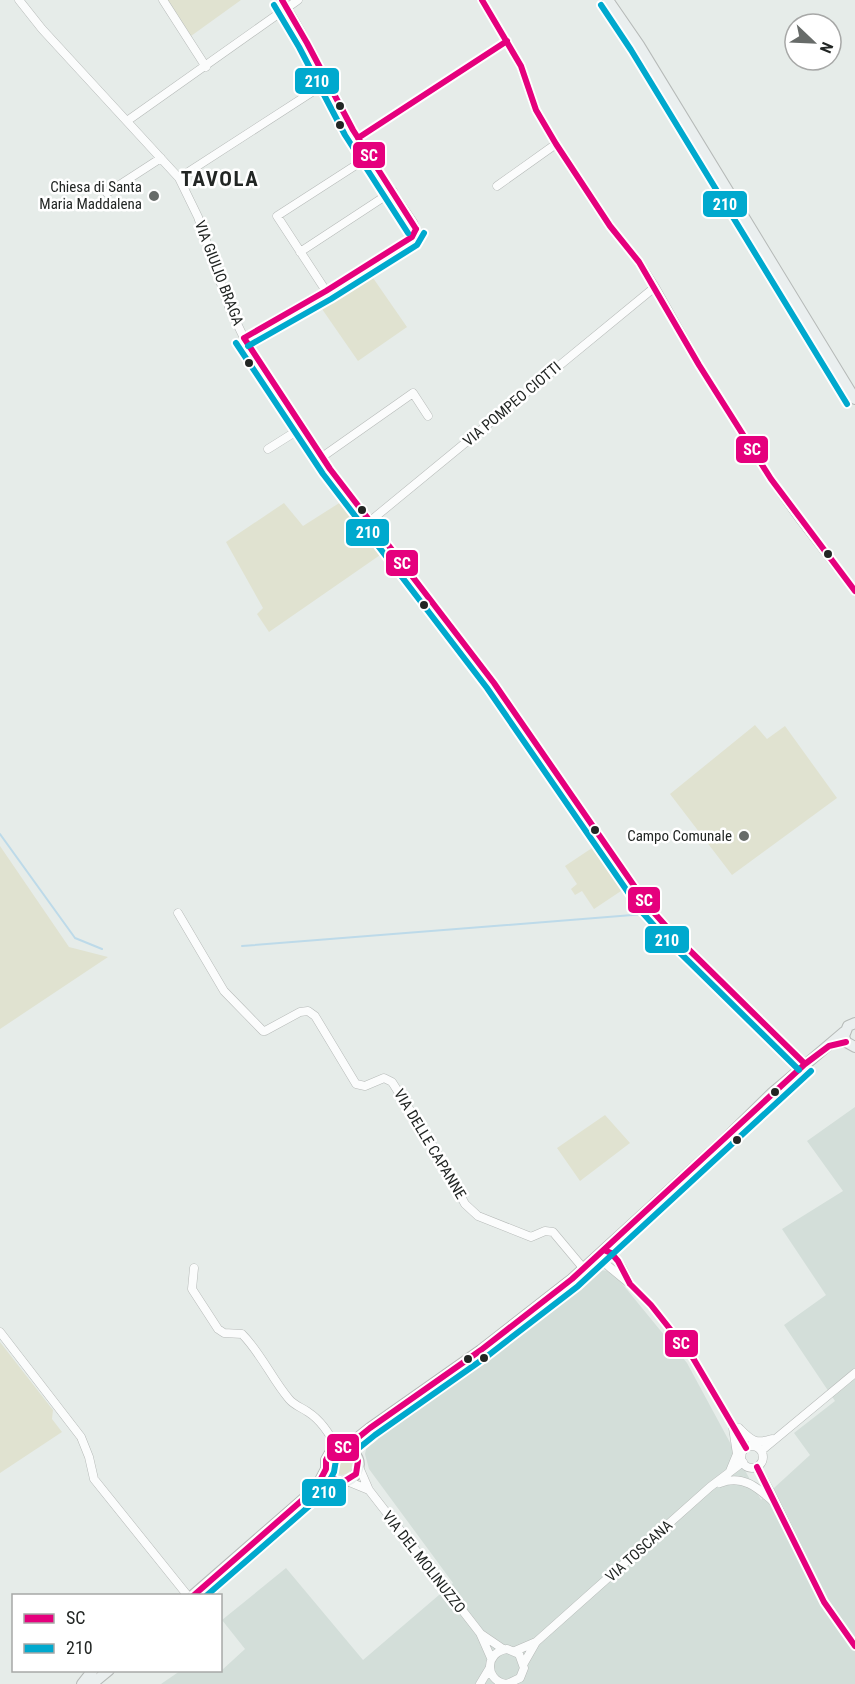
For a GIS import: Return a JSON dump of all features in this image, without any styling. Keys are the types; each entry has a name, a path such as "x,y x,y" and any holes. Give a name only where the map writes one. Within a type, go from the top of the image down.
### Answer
{"street":[{"name":"VIA GIULIO BRAGA","path":"19,0 42,29 179,178 198,217 229,307 244,338 322,457 369,522 494,683 648,906 805,1064"},
{"path":"163,0 206,67"},
{"path":"244,338 326,291 412,237 416,230 358,138 326,83 309,44 282,0"},
{"path":"127,121 298,0"},
{"path":"482,0 521,66 536,110 556,144 610,226 639,262 699,365 766,471 855,591"},
{"path":"608,0 639,45 855,399"},
{"path":"358,138 507,41"},
{"path":"179,178 326,83"},
{"path":"497,186 556,144"},
{"path":"326,291 277,216 370,156"},
{"path":"107,193 161,159"},
{"path":"300,252 393,191"},
{"name":"VIA POMPEO CIOTTI","path":"369,522 655,287"},
{"path":"322,457 413,393 428,416"},
{"path":"268,449 303,427"},
{"name":"VIA DELLE CAPANNE","path":"178,913 224,991 262,1031 300,1012 308,1011 315,1016 356,1084 365,1086 384,1078 392,1082 438,1154 465,1204 478,1216 531,1237 545,1231 553,1232 586,1267"},
{"path":"194,1268 192,1289 218,1329 224,1333 242,1334 260,1355 296,1406 316,1418 344,1449 359,1461 355,1476 347,1481 337,1481 329,1474 328,1456 344,1449 490,1343 586,1267 805,1064 829,1046 852,1036"},
{"path":"615,1241 618,1261"},
{"path":"604,1250 611,1253 618,1261 630,1284"},
{"path":"604,1250 605,1261 651,1305 693,1358 746,1448"},
{"path":"586,1267 612,1269"},
{"path":"0,1332 81,1437 94,1479 188,1594"},
{"path":"761,1451 855,1373"},
{"path":"731,1420 751,1441 760,1442 777,1436"},
{"path":"729,1472 737,1454 731,1420"},
{"path":"756,1446 761,1451 763,1460 757,1467 747,1467 741,1456 746,1448 756,1446"},
{"name":"VIA TOSCANA","path":"515,1651 536,1642 710,1487 743,1462"},
{"name":"VIA DEL MOLINUZZO","path":"359,1467 369,1490 480,1633 491,1658"},
{"path":"757,1467 824,1602 855,1646"},
{"path":"192,1594 316,1488 329,1474"},
{"path":"710,1487 727,1480 751,1483 777,1505"},
{"name":"VIA DEL MOLINUZZO","path":"347,1481 369,1490"},
{"name":"VIA DEL MOLINUZZO","path":"480,1633 502,1649"},
{"name":"VIA TOSCANA","path":"524,1663 536,1642"},
{"path":"480,1684 489,1670 491,1658 502,1649 519,1654 524,1663 523,1673 526,1684"},
{"path":"489,1670 507,1683"},
{"path":"82,1684 92,1672"},
{"path":"92,1684 108,1672"},
{"path":"488,1684 507,1683 520,1678 523,1673"}],"shaded area":[{"path":"855,1107 855,1684 161,1684 179,1672 222,1672 245,1649 222,1620 286,1568 363,1660 453,1583 369,1469 365,1454 369,1437 481,1355 592,1269 609,1271 615,1275 687,1363 761,1500 810,1455 794,1433 835,1401 784,1325 826,1295 782,1229 843,1191 807,1141"}],"green space":[{"path":"167,0 241,0 191,36"},
{"path":"371,275 407,327 358,361 322,309"},
{"path":"344,500 383,553 269,632 257,614 263,608 226,542 284,503 303,526"},
{"name":"Campo Comunale","path":"755,725 767,739 785,726 837,798 732,875 670,794"},
{"path":"598,844 627,887 594,909 582,891 575,895 571,889 577,884 565,866"},
{"path":"0,846 69,947 108,957 0,1029"},
{"path":"605,1115 630,1143 580,1181 557,1148"},
{"path":"0,1342 53,1410 52,1419 62,1432 0,1473"},
{"path":"342,1455 349,1458 352,1465 349,1472 342,1475 335,1472 332,1465 335,1458"}],"waterway":[{"path":"0,834 75,938 102,949"},
{"path":"242,946 645,914"}],"transit line":[{"name":"SC","path":"282,0 353,130 416,229"},
{"name":"SC","path":"482,0 521,66 536,110 556,144 610,226 639,262 699,365 771,479 855,591"},
{"name":"210","path":"274,5 299,47 345,135 408,233"},
{"name":"210","path":"601,5 631,50 847,404"},
{"name":"SC","path":"358,138 507,41"},
{"name":"SC","path":"244,338 326,291 412,237 416,229"},
{"name":"210","path":"248,346 331,299 417,245 424,233"},
{"name":"SC","path":"244,338 330,469 494,683 648,906 673,934 805,1064"},
{"name":"210","path":"236,343 323,474 487,688 641,911 667,940 799,1070"},
{"name":"SC","path":"195,1594 316,1488 326,1469 326,1460 330,1453 349,1445 481,1350 572,1279 805,1064 829,1046 846,1042"},
{"name":"210","path":"208,1594 323,1494 334,1472 336,1460 354,1452 486,1357 578,1286 811,1071"},
{"name":"SC","path":"604,1250 611,1253 618,1261 630,1284 651,1305 693,1358 746,1448"},
{"name":"SC","path":"331,1478 343,1482 356,1474 358,1461 353,1452"},
{"name":"SC","path":"757,1467 824,1602 855,1646"}],"place":[{"name":"Chiesa di Santa Maria Maddalena","path":"154,196"},
{"name":"Campo Comunale","path":"744,836"}],"district":[{"name":"TAVOLA","path":"220,179"}]}
